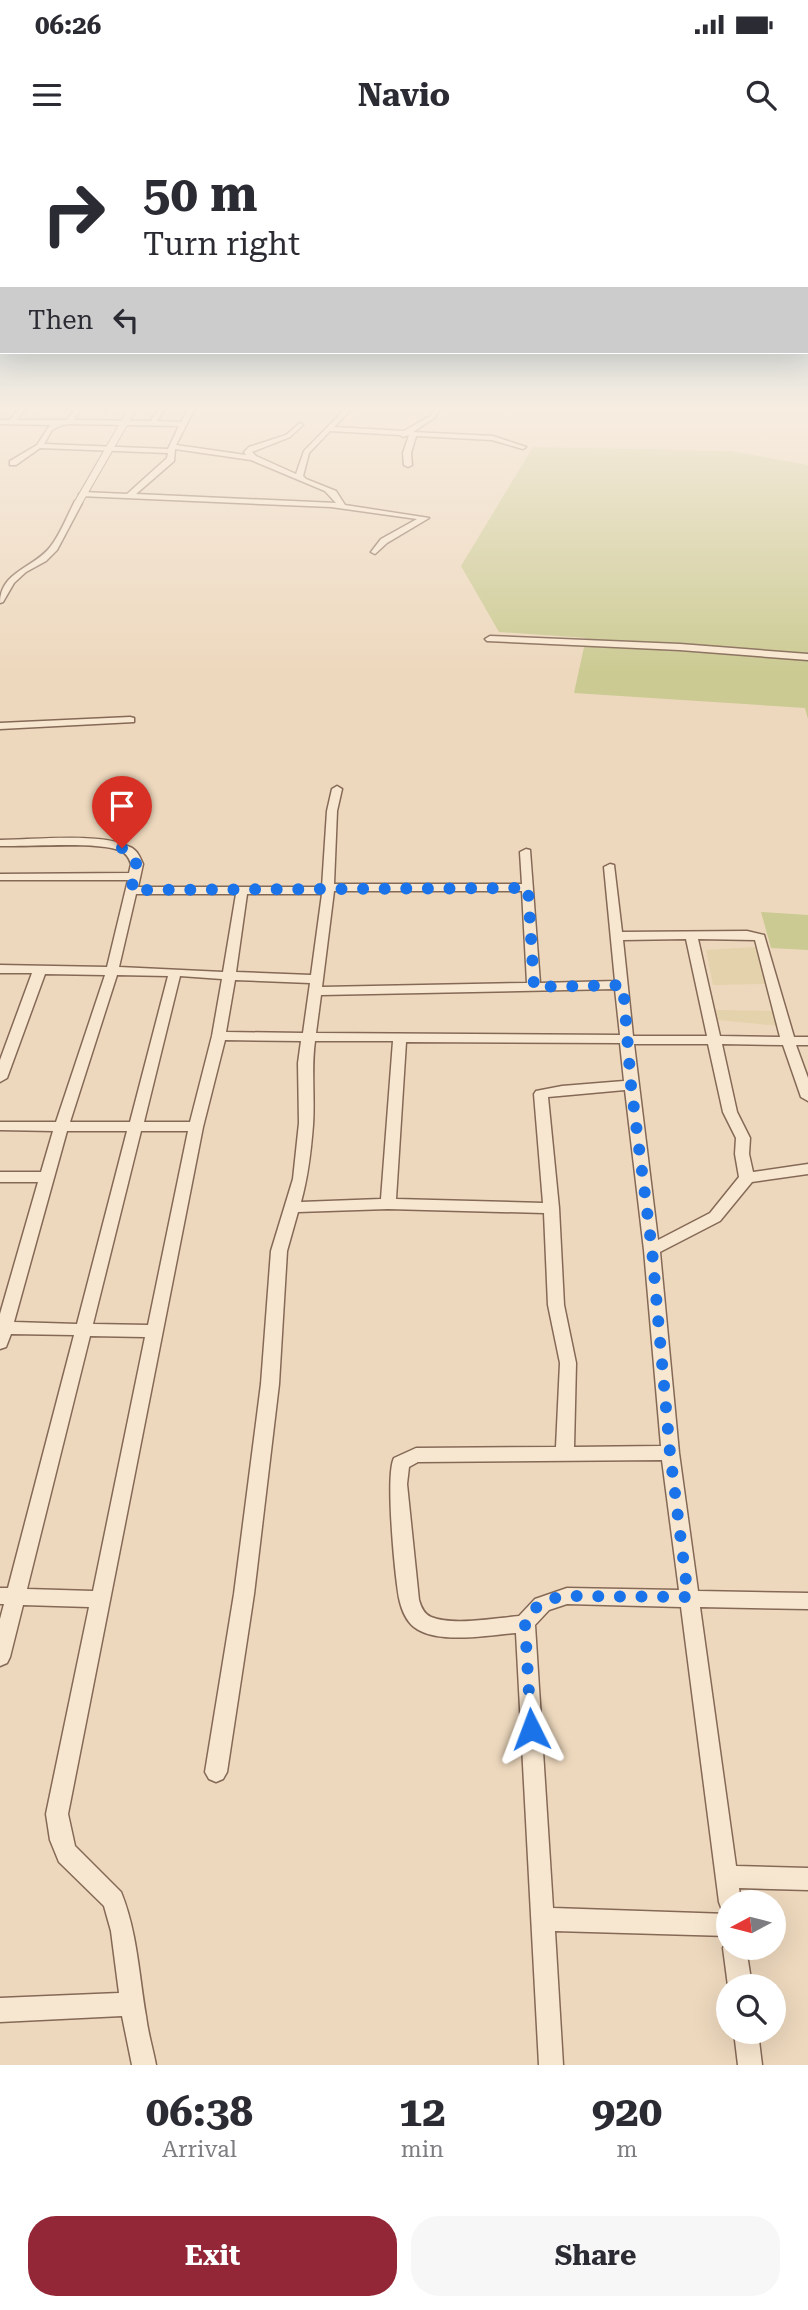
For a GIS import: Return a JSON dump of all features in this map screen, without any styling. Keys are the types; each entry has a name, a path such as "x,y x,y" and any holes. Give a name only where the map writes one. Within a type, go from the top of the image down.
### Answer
{"street":[{"path":"0,600 10,582 54,548 83,496"},
{"path":"337,496 341,506"},
{"path":"81,499 128,497 341,506 425,518 384,541 375,552"},
{"path":"490,639 680,647 808,657"},
{"path":"0,726 130,720"},
{"path":"216,1772 244,1594 270,1384 275,1338 275,1276 279,1251 300,1179 306,1123 305,1063 328,889 332,811 337,789"},
{"path":"0,844 105,844 133,854 137,864 112,971 61,1127 2,1333 84,1329 155,1331"},
{"path":"526,852 534,987"},
{"path":"610,867 631,1085 652,1250 670,1453 729,1890"},
{"path":"0,877 134,876"},
{"path":"131,890 528,888"},
{"path":"144,2065 122,1931 113,1900 67,1854 61,1840 57,1814 196,1127 219,1036 242,890"},
{"path":"691,935 730,1112 743,1139 742,1154 747,1178"},
{"path":"617,936 747,935 763,941 788,1041 808,1097"},
{"path":"0,969 175,972 316,985 623,985"},
{"path":"0,1076 40,970"},
{"path":"0,1657 8,1596 84,1329 175,972"},
{"path":"219,1036 808,1041"},
{"path":"388,1204 400,1038"},
{"path":"565,1454 568,1363 556,1305 541,1094 548,1091 631,1085"},
{"path":"0,1126 196,1127"},
{"path":"652,1250 715,1217 747,1178 808,1169"},
{"path":"0,1177 47,1177"},
{"path":"292,1207 388,1204 551,1208"},
{"path":"525,1624 436,1628 422,1622 414,1613 409,1600 398,1471 400,1463 415,1455 670,1453"},
{"path":"8,1596 101,1599"},
{"path":"551,2065 525,1624 534,1609 549,1599 568,1596 808,1601"},
{"path":"727,1877 808,1879"},
{"path":"542,1919 716,1925"},
{"path":"0,2010 132,2004"},
{"path":"747,2044 750,2065"}],"shaded area":[{"path":"503,496 808,496 808,719 805,708 574,693 586,638 499,632 461,566"},
{"path":"761,912 808,915 808,950 771,948"},
{"path":"755,947 768,984 713,985 706,950"},
{"path":"716,1010 775,1011 780,1026 718,1020"}],"route":[{"path":"122,848 133,854 137,864 131,890 528,888 534,987 623,985 631,1085 652,1250 670,1453 688,1597 568,1596 549,1599 534,1609 525,1624 531,1729"}]}
